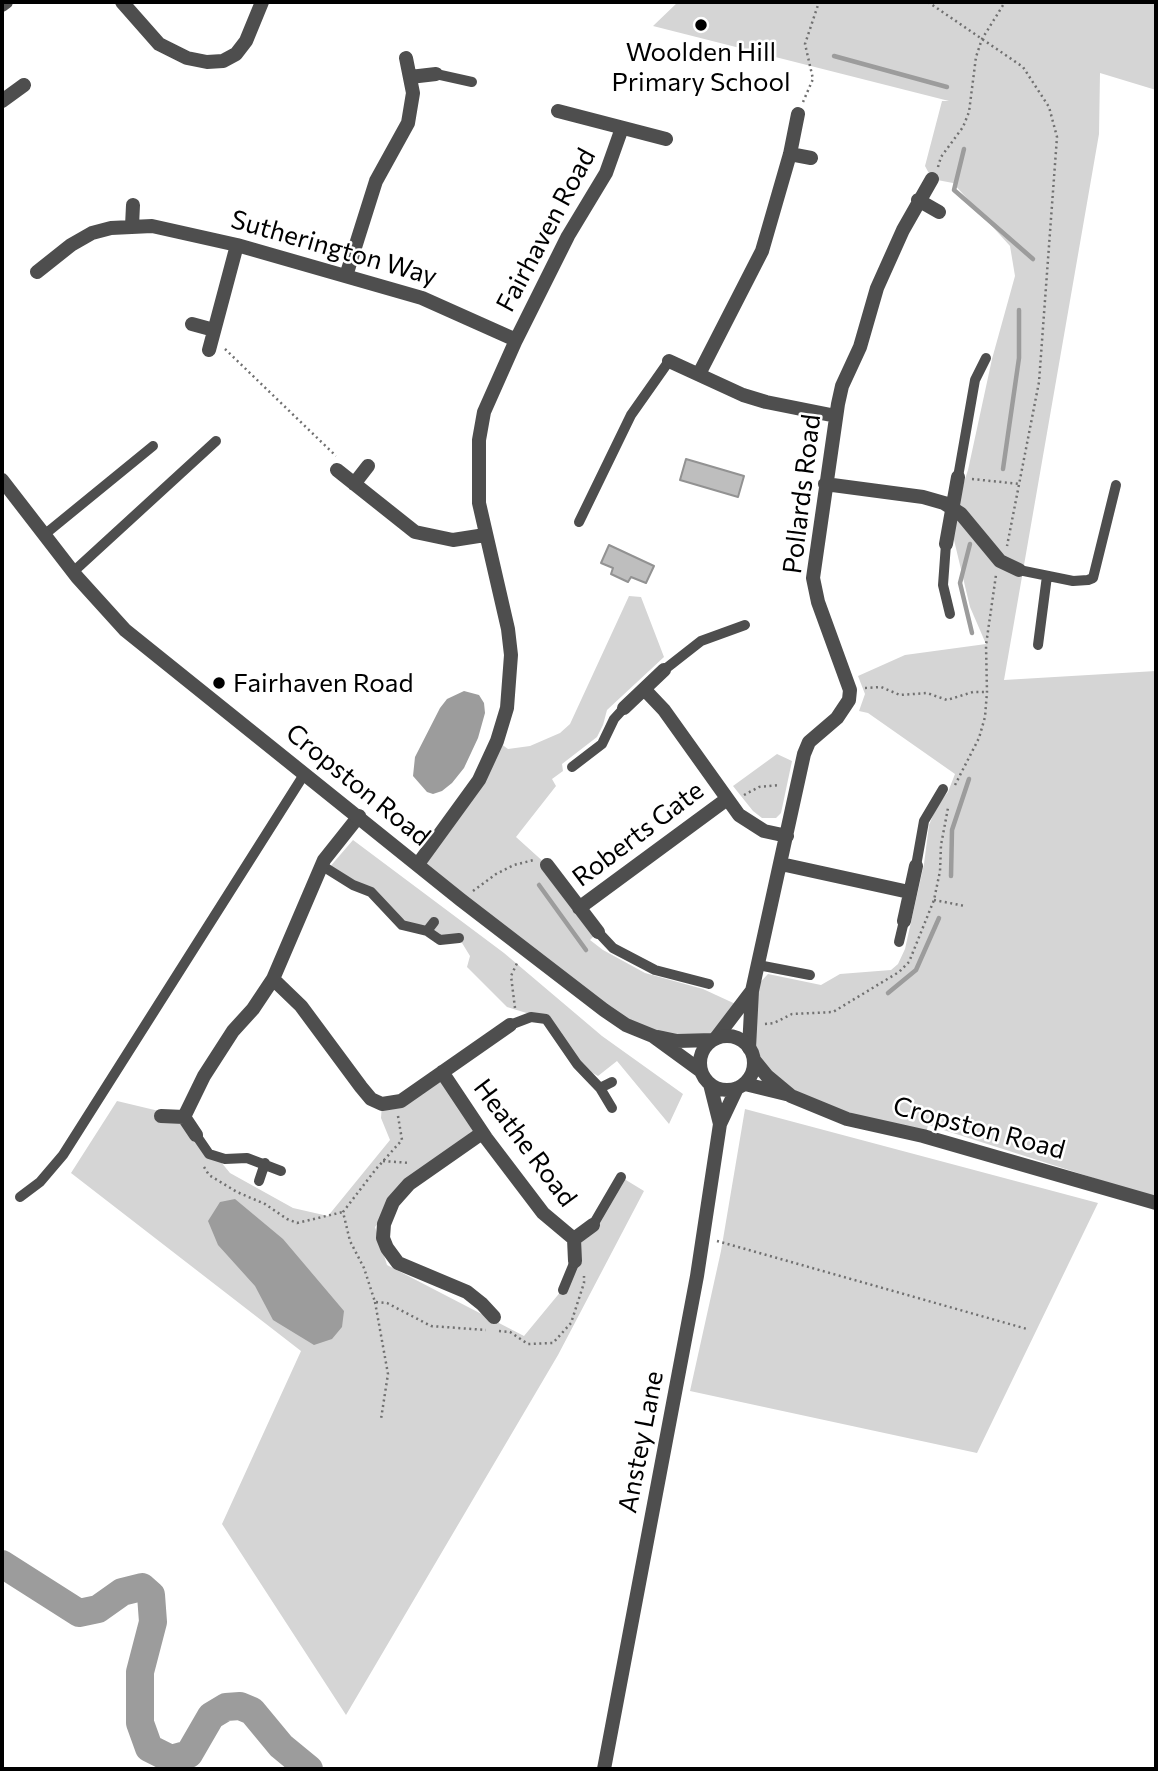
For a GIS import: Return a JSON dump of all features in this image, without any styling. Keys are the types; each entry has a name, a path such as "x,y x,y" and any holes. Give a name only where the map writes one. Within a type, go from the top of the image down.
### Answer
{"street":[{"path":"122,2 159,44 187,58 207,62 223,61 236,54 246,41 262,2"},
{"path":"346,276 376,181 408,123 413,93 406,58"},
{"path":"410,77 436,74"},
{"path":"2,101 24,85"},
{"name":"Fairhaven Road","path":"558,111 666,139"},
{"path":"699,374 762,251 790,154 798,114"},
{"name":"Fairhaven Road","path":"418,864 479,780 497,741 507,708 511,655 508,629 479,503 479,440 484,412 516,340 568,236 606,173 622,128"},
{"path":"790,154 811,158"},
{"name":"Pollards Road","path":"850,690 818,602 813,578 825,484 842,386 860,347 877,288 918,200 932,179"},
{"path":"918,200 939,212"},
{"path":"132,226 133,205"},
{"name":"Sutherington Way","path":"37,271 92,233 111,228 152,226 237,245 422,298 516,340"},
{"path":"192,324 212,339 237,245"},
{"path":"669,361 766,402 836,416"},
{"path":"354,484 368,466"},
{"path":"337,470 415,532 453,540 485,535"},
{"path":"946,544 958,477"},
{"name":"Cropston Road","path":"2,480 73,572 125,630 461,900 604,1010 653,1037 701,1071 710,1084 718,1089 741,1086 791,1096 848,1119 923,1136 1156,1203"},
{"path":"825,484 923,497 952,507 1000,561 1019,570"},
{"path":"624,708 664,670"},
{"path":"645,690 664,710 729,802 751,825 787,836"},
{"path":"741,1086 750,1077 752,991 804,754 808,742 844,709 850,690"},
{"name":"Roberts Gate","path":"579,908 729,802"},
{"path":"184,1117 204,1076 233,1031 253,1009 273,979 321,865 359,816"},
{"path":"781,864 909,892"},
{"name":"Roberts Gate","path":"547,865 598,932"},
{"path":"904,921 916,866"},
{"path":"273,979 301,1006 371,1099 382,1104 401,1101 510,1025"},
{"path":"701,1071 702,1053 752,991"},
{"name":"Cropston Road","path":"653,1037 677,1041 735,1037 752,1054 767,1076 791,1096"},
{"name":"Heathe Road","path":"442,1072 482,1133 542,1213 574,1239 575,1261"},
{"name":"Anstey Lane","path":"710,1084 720,1124"},
{"name":"Anstey Lane","path":"604,1769 704,1237 720,1124 741,1086"},
{"path":"162,1116 184,1117"},
{"path":"184,1117 196,1135"},
{"path":"482,1133 409,1184 393,1202 384,1224 383,1238 398,1263 467,1292 494,1317"},
{"name":"Heathe Road","path":"574,1239 593,1225"}],"lane":[{"path":"436,74 472,82"},
{"path":"958,477 975,380 986,358"},
{"path":"579,522 631,415 669,361"},
{"path":"73,572 216,441"},
{"path":"44,535 153,446"},
{"path":"1019,570 1081,581 1095,575 1116,485"},
{"path":"946,544 943,586 950,614"},
{"path":"1038,645 1047,576"},
{"path":"664,670 701,641 745,625"},
{"path":"572,766 602,744 614,719 624,708"},
{"path":"20,1197 47,1174 63,1155 305,773"},
{"path":"916,866 924,821 943,789"},
{"path":"321,865 353,885 372,892 402,925 430,927 440,940 459,938"},
{"path":"899,942 904,921"},
{"path":"598,932 613,948 655,970 709,984"},
{"path":"758,965 810,975"},
{"path":"510,1025 531,1017 546,1019 577,1064 600,1088 612,1108"},
{"path":"600,1088 612,1082"},
{"path":"196,1135 209,1154 225,1159 247,1158 281,1171"},
{"path":"259,1181 265,1163"},
{"name":"Heathe Road","path":"593,1225 621,1177"},
{"name":"Heathe Road","path":"562,1290 575,1261"}],"path":[{"path":"798,114 813,79 806,44 819,2"},
{"path":"932,179 941,156 957,137 967,119 976,57 982,39 1005,2"},
{"path":"212,339 336,457 337,470"},
{"path":"958,477 1020,484"},
{"path":"850,690 881,687 900,695 926,693 947,700 972,692 987,692"},
{"path":"729,802 759,787 772,785 797,789"},
{"path":"461,900 496,874 514,865 531,860 547,865"},
{"path":"934,900 965,906"},
{"path":"510,1025 516,1009 511,976 513,968 526,950"},
{"path":"381,1419 388,1374 375,1302 364,1268 350,1241 343,1212 402,1140 399,1119 393,1104"},
{"path":"704,1237 1027,1329"},
{"path":"375,1302 387,1303 431,1326 510,1332 528,1344 540,1345 553,1343 571,1323 584,1283 584,1273"}],"shaded area":[{"path":"678,2 1156,2 1156,90 1100,73 1099,134 1004,680 1156,671 1156,1198 928,1125 926,1134 847,1119 791,1096 751,1051 752,991 768,974 821,985 840,974 891,970 898,964 905,949 924,864 929,825 955,774 868,713 859,711 865,694 858,676 905,655 986,644 970,607 954,540 954,512 968,470 992,359 1015,276 1010,246 953,183 932,179 925,166 942,101 949,101 653,26"},
{"path":"629,596 641,597 664,657 607,710 597,737 562,764 563,771 552,779 556,786 516,837 547,865 598,932 590,940 603,950 645,973 703,989 742,1007 716,1038 677,1041 626,1025 418,864 497,741 508,749 530,746 560,733 570,724"},
{"path":"464,691 479,695 484,703 485,713 478,738 464,768 452,783 442,791 433,794 427,792 413,776 415,757 440,708 447,699"},
{"path":"777,754 792,761 781,813 776,818 762,818 733,786"},
{"path":"353,840 504,953 602,1036 683,1094 669,1124 617,1061 598,1076 577,1064 546,1019 507,1007 467,967 470,956 459,938 440,940 402,925 371,892 328,869"},
{"path":"444,1076 476,1131 421,1175 375,1227 387,1265 524,1336 562,1290 575,1261 574,1239 593,1225 621,1177 644,1191 558,1355 346,1715 222,1524 301,1351 71,1173 117,1101 184,1117 230,1173 293,1208 328,1216 390,1140 381,1118 382,1104"},
{"path":"745,1109 1098,1203 977,1453 690,1391 721,1251"},
{"path":"235,1199 283,1239 344,1311 342,1327 332,1339 314,1345 273,1320 255,1286 218,1245 208,1221 220,1202"}],"building":[{"path":"686,459 744,476 738,497 680,480"},
{"path":"609,545 654,566 646,583 631,577 628,582 611,574 613,568 601,563"}],"waterway":[{"path":"834,56 947,87"},
{"path":"964,149 954,190 1033,259"},
{"path":"1003,469 1019,358 1019,310"},
{"path":"970,544 960,583 972,633"},
{"path":"951,876 952,830 969,779"},
{"path":"539,885 586,950"},
{"path":"888,993 916,970 939,918"},
{"path":"2,1564 79,1613 98,1609 122,1592 142,1587 151,1595 153,1622 140,1672 140,1723 149,1748 171,1759 189,1754 211,1716 226,1707 240,1706 252,1711 281,1746 309,1769"}],"place":[{"name":"Woolden Hill Primary School","path":"701,25"},
{"name":"Fairhaven Road","path":"219,683"}]}
